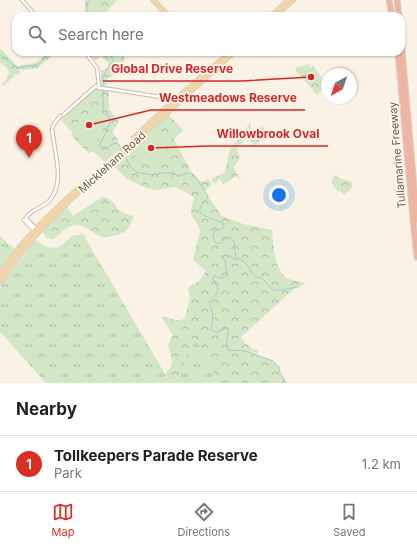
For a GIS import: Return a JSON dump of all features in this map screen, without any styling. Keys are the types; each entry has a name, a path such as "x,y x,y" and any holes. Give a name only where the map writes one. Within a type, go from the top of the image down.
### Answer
{"highway":[{"path":"389,0 392,12"},
{"path":"393,0 393,12"},
{"path":"398,0 398,12"},
{"name":"Tullamarine Freeway","path":"398,56 417,257"},
{"name":"Tullamarine Freeway","path":"403,56 417,220"},
{"path":"413,171 417,192"}],"main road":[{"path":"153,0 165,12"},
{"path":"276,12 289,0"},
{"path":"278,12 289,0"},
{"name":"Mickleham Road","path":"138,136 174,100 226,56"},
{"name":"Mickleham Road","path":"0,274 16,252 38,230 124,148 158,121 174,100 195,87 230,56"},
{"path":"185,91 191,87 195,87 195,82"},
{"path":"151,122 155,120 158,121 157,116"},
{"name":"Mickleham Road","path":"0,283 38,230"}],"street":[{"path":"22,0 32,12"},
{"path":"88,56 98,71 98,87"},
{"path":"25,219 33,211 49,201 55,189 58,171 52,129 54,124 62,115 92,90 98,87 174,100"},
{"path":"25,219 38,230"},
{"path":"25,219 38,230"}],"green space":[{"path":"85,0 118,0 106,12 84,12"},
{"path":"0,48 18,67 21,65 35,63 43,56 52,56 37,68 23,70 18,69 21,73 19,75 18,73 16,75 15,74 14,77 3,86 2,84 7,78 8,70 0,63"},
{"path":"90,56 101,56 97,60 94,60"},
{"path":"101,56 124,56 125,60 122,64 125,65 125,67 120,66 118,68 118,72 107,78 107,85 106,87 103,87 101,84 101,70 108,67 108,61"},
{"path":"308,64 312,68 314,66 321,77 321,91 317,95 295,70"},
{"path":"95,89 109,90 109,109 118,121 113,134 121,148 105,162 94,152 91,152 90,154 81,146 71,135 73,133 60,119"},
{"path":"168,114 183,130 174,139 191,171 200,181 205,181 208,179 212,185 205,192 222,216 243,224 272,230 275,258 280,270 284,276 289,279 305,283 294,289 241,337 245,344 248,344 252,349 259,351 256,353 251,351 253,353 276,364 286,383 220,383 214,374 209,360 202,354 199,343 196,341 193,342 186,351 184,369 173,383 171,383 165,374 171,367 172,362 168,345 173,335 162,318 163,316 180,320 185,318 190,297 188,288 199,281 206,271 193,260 200,231 191,213 194,197 175,187 156,190 146,188 127,179 112,166 112,164"},
{"path":"87,117 97,118 104,127 99,137 93,141 87,142 83,140 79,130 81,123"},
{"path":"250,123 254,132 262,126 266,131 258,138 260,142 255,146 248,138 244,139 241,134"},
{"path":"153,132 161,134 165,138 165,150 157,161 152,164 143,164 137,159 137,147 145,136"},
{"path":"240,136 243,142 237,148 240,157 234,168 242,184 237,176 223,184 220,179 214,184 211,179 225,172 230,149"},
{"path":"335,175 352,182 352,188 344,195 339,190 338,192 331,182"},
{"path":"102,197 110,199 121,212 134,216 129,228 121,234 103,237 85,227 78,225 71,226 54,239 49,239 43,233 44,229 66,205 73,216"},
{"path":"83,234 171,383 46,383 0,332 0,288 8,275 36,240 46,247 56,248 61,246 72,236"},
{"path":"0,236 14,249 0,268"},
{"path":"196,341 199,343 202,354 209,360 214,374 220,383 173,383 184,369 186,351 193,342"}],"waterway":[{"path":"87,12 87,4 90,0"},
{"path":"0,55 17,68 39,64 48,56"},
{"path":"111,56 113,61 103,76 103,112 111,121 99,145 103,149 116,143 122,151"},
{"path":"123,153 130,166 136,172 152,175 164,173 174,173 178,176 187,173 194,175 208,196 202,205 200,212 203,215 223,223 224,228 215,231 213,234 214,239 216,243 219,243 230,237 234,242 236,259 235,260 232,257 225,255 223,256 227,275 223,278 218,278 216,276 213,278 218,289 209,302 213,316 211,329 214,332 226,328 228,329 226,347 228,350 245,351 273,361 279,367 280,373 286,383"},
{"path":"236,259 247,264 254,275 262,278 274,290 297,287"}],"place":[{"name":"Global Drive Reserve","path":"311,77"},
{"name":"Westmeadows Reserve","path":"89,125"},
{"name":"Willowbrook Oval","path":"151,148"},
{"name":"Tollkeepers Parade Reserve","path":"29,158"}]}
